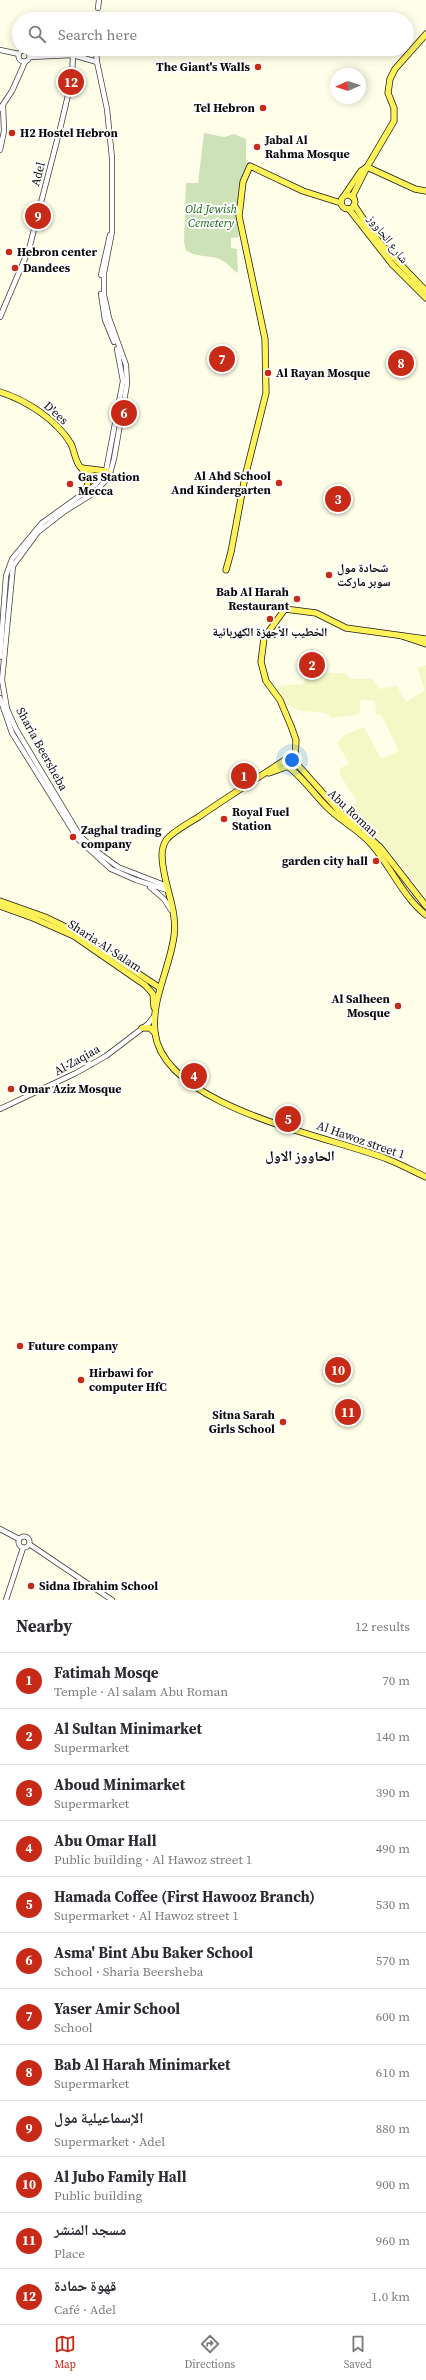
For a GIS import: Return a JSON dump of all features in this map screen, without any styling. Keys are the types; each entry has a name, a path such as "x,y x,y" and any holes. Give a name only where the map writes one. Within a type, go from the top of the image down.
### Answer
{"main road":[{"path":"414,48 426,34"},
{"path":"407,56 395,69 390,79 388,94 394,108 394,121 367,167 352,197 354,205 379,242 426,291"},
{"path":"226,570 245,477 266,393 266,339 239,216 243,182 250,166 303,191 341,203 343,207 349,209 354,205"},
{"path":"367,167 416,189 426,191"},
{"path":"341,203 361,171 367,167"},
{"path":"344,197 352,197"},
{"name":"شارع الحاووز","path":"349,209 392,264 426,298"},
{"name":"D'ees","path":"0,392 25,403 44,415 71,444 82,470 89,478 86,491"},
{"path":"82,470 108,472"},
{"path":"82,470 102,477 108,472"},
{"path":"260,777 288,767 296,740 280,700 266,681 261,662 264,638 285,609 316,613 346,628 426,638"},
{"path":"400,635 426,644"},
{"path":"288,767 291,760"},
{"path":"155,1033 155,1014 158,998 172,954 175,928 162,855 167,839 260,777 291,760"},
{"name":"Abu Roman","path":"291,760 339,811 380,847 426,906"},
{"name":"Abu Roman","path":"288,767 302,777 333,813 355,828 372,846 412,900 426,916"},
{"name":"Sharia Al-Salam","path":"0,901 45,917 76,932 160,988"},
{"name":"Sharia Al-Salam","path":"0,906 33,918 74,936 117,965 145,985 153,994 155,1014"},
{"path":"142,1028 150,1028 155,1033"},
{"name":"Al Hawoz street 1","path":"155,1033 158,1044 179,1075 229,1106 246,1114 387,1159 426,1177"}],"street":[{"path":"98,8 99,0"},
{"path":"0,50 12,53"},
{"path":"19,56 20,60 24,62"},
{"path":"0,150 4,131 2,107 24,62 30,57 52,56"},
{"name":"Adel","path":"0,317 29,249 72,78 73,56"},
{"path":"76,56 97,62"},
{"path":"96,56 107,109 110,144 112,232 104,273 104,295 109,318 124,360 127,377 108,472"},
{"name":"Sharia Beersheba","path":"108,472 94,492 65,511 38,532 13,566 2,680 8,709 16,729 80,836 98,853 118,866 167,888"},
{"path":"0,657 6,576 12,559 42,523 86,491 102,477"},
{"name":"Sharia Beersheba","path":"0,698 12,733 78,839 111,868 145,883 167,888"},
{"path":"154,882 164,872"},
{"path":"145,883 164,899 173,916"},
{"name":"Al-Zaqiaa","path":"0,1109 76,1073 106,1056 142,1028 155,1014"},
{"path":"0,1529 19,1539 26,1537 29,1544 112,1600"},
{"path":"19,1539 19,1544 23,1548"},
{"path":"6,1600 23,1548 29,1544"}],"green space":[{"name":"Old Jewish Cemetery","path":"204,133 224,137 234,134 246,139 246,168 240,184 236,211 239,237 231,238 231,248 237,249 238,273 219,259 191,253 186,250 184,242 186,183 198,183"},
{"path":"426,665 426,897 382,842 361,821 346,812 357,802 340,775 340,769 349,763 337,742 347,734 364,727 381,759 399,751 382,716 376,714 375,701 361,699 359,714 332,718 325,713 302,711 288,706 275,686 304,684 305,673 345,673 350,679 372,679 379,689 397,686 406,702 425,690 417,668"}],"place":[{"name":"The Giant's Walls","path":"258,67"},
{"name":"قهوة حمادة","path":"71,82"},
{"name":"Tel Hebron","path":"263,108"},
{"name":"H2 Hostel Hebron","path":"12,133"},
{"name":"Jabal Al Rahma Mosque","path":"257,147"},
{"name":"الإسماعيلية مول","path":"38,216"},
{"name":"Hebron center","path":"9,252"},
{"name":"Dandees","path":"15,268"},
{"name":"Yaser Amir School","path":"222,359"},
{"name":"Bab Al Harah Minimarket","path":"401,363"},
{"name":"Al Rayan Mosque","path":"268,373"},
{"name":"Asma' Bint Abu Baker School","path":"124,413"},
{"name":"Al Ahd School And Kindergarten","path":"279,483"},
{"name":"Gas Station Mecca","path":"70,484"},
{"name":"Aboud Minimarket","path":"338,499"},
{"name":"شحادة مول سوبر ماركت","path":"329,575"},
{"name":"Bab Al Harah Restaurant","path":"297,599"},
{"name":"الخطيب الأجهزة الكهربائية","path":"270,619"},
{"name":"Al Sultan Minimarket","path":"312,665"},
{"name":"Fatimah Mosqe","path":"244,776"},
{"name":"Royal Fuel Station","path":"224,819"},
{"name":"Zaghal trading company","path":"73,837"},
{"name":"garden city hall","path":"376,861"},
{"name":"Al Salheen Mosque","path":"398,1006"},
{"name":"Abu Omar Hall","path":"194,1076"},
{"name":"Omar Aziz Mosque","path":"11,1089"},
{"name":"Hamada Coffee (First Hawooz Branch)","path":"288,1119"},
{"name":"Future company","path":"20,1346"},
{"name":"Al Jubo Family Hall","path":"338,1370"},
{"name":"Hirbawi for computer HfC","path":"81,1380"},
{"name":"مسجد المنشر","path":"348,1412"},
{"name":"Sitna Sarah Girls School","path":"283,1422"},
{"name":"Sidna Ibrahim School","path":"31,1586"}],"district":[{"name":"الحاووز الاول","path":"300,1156"}]}
